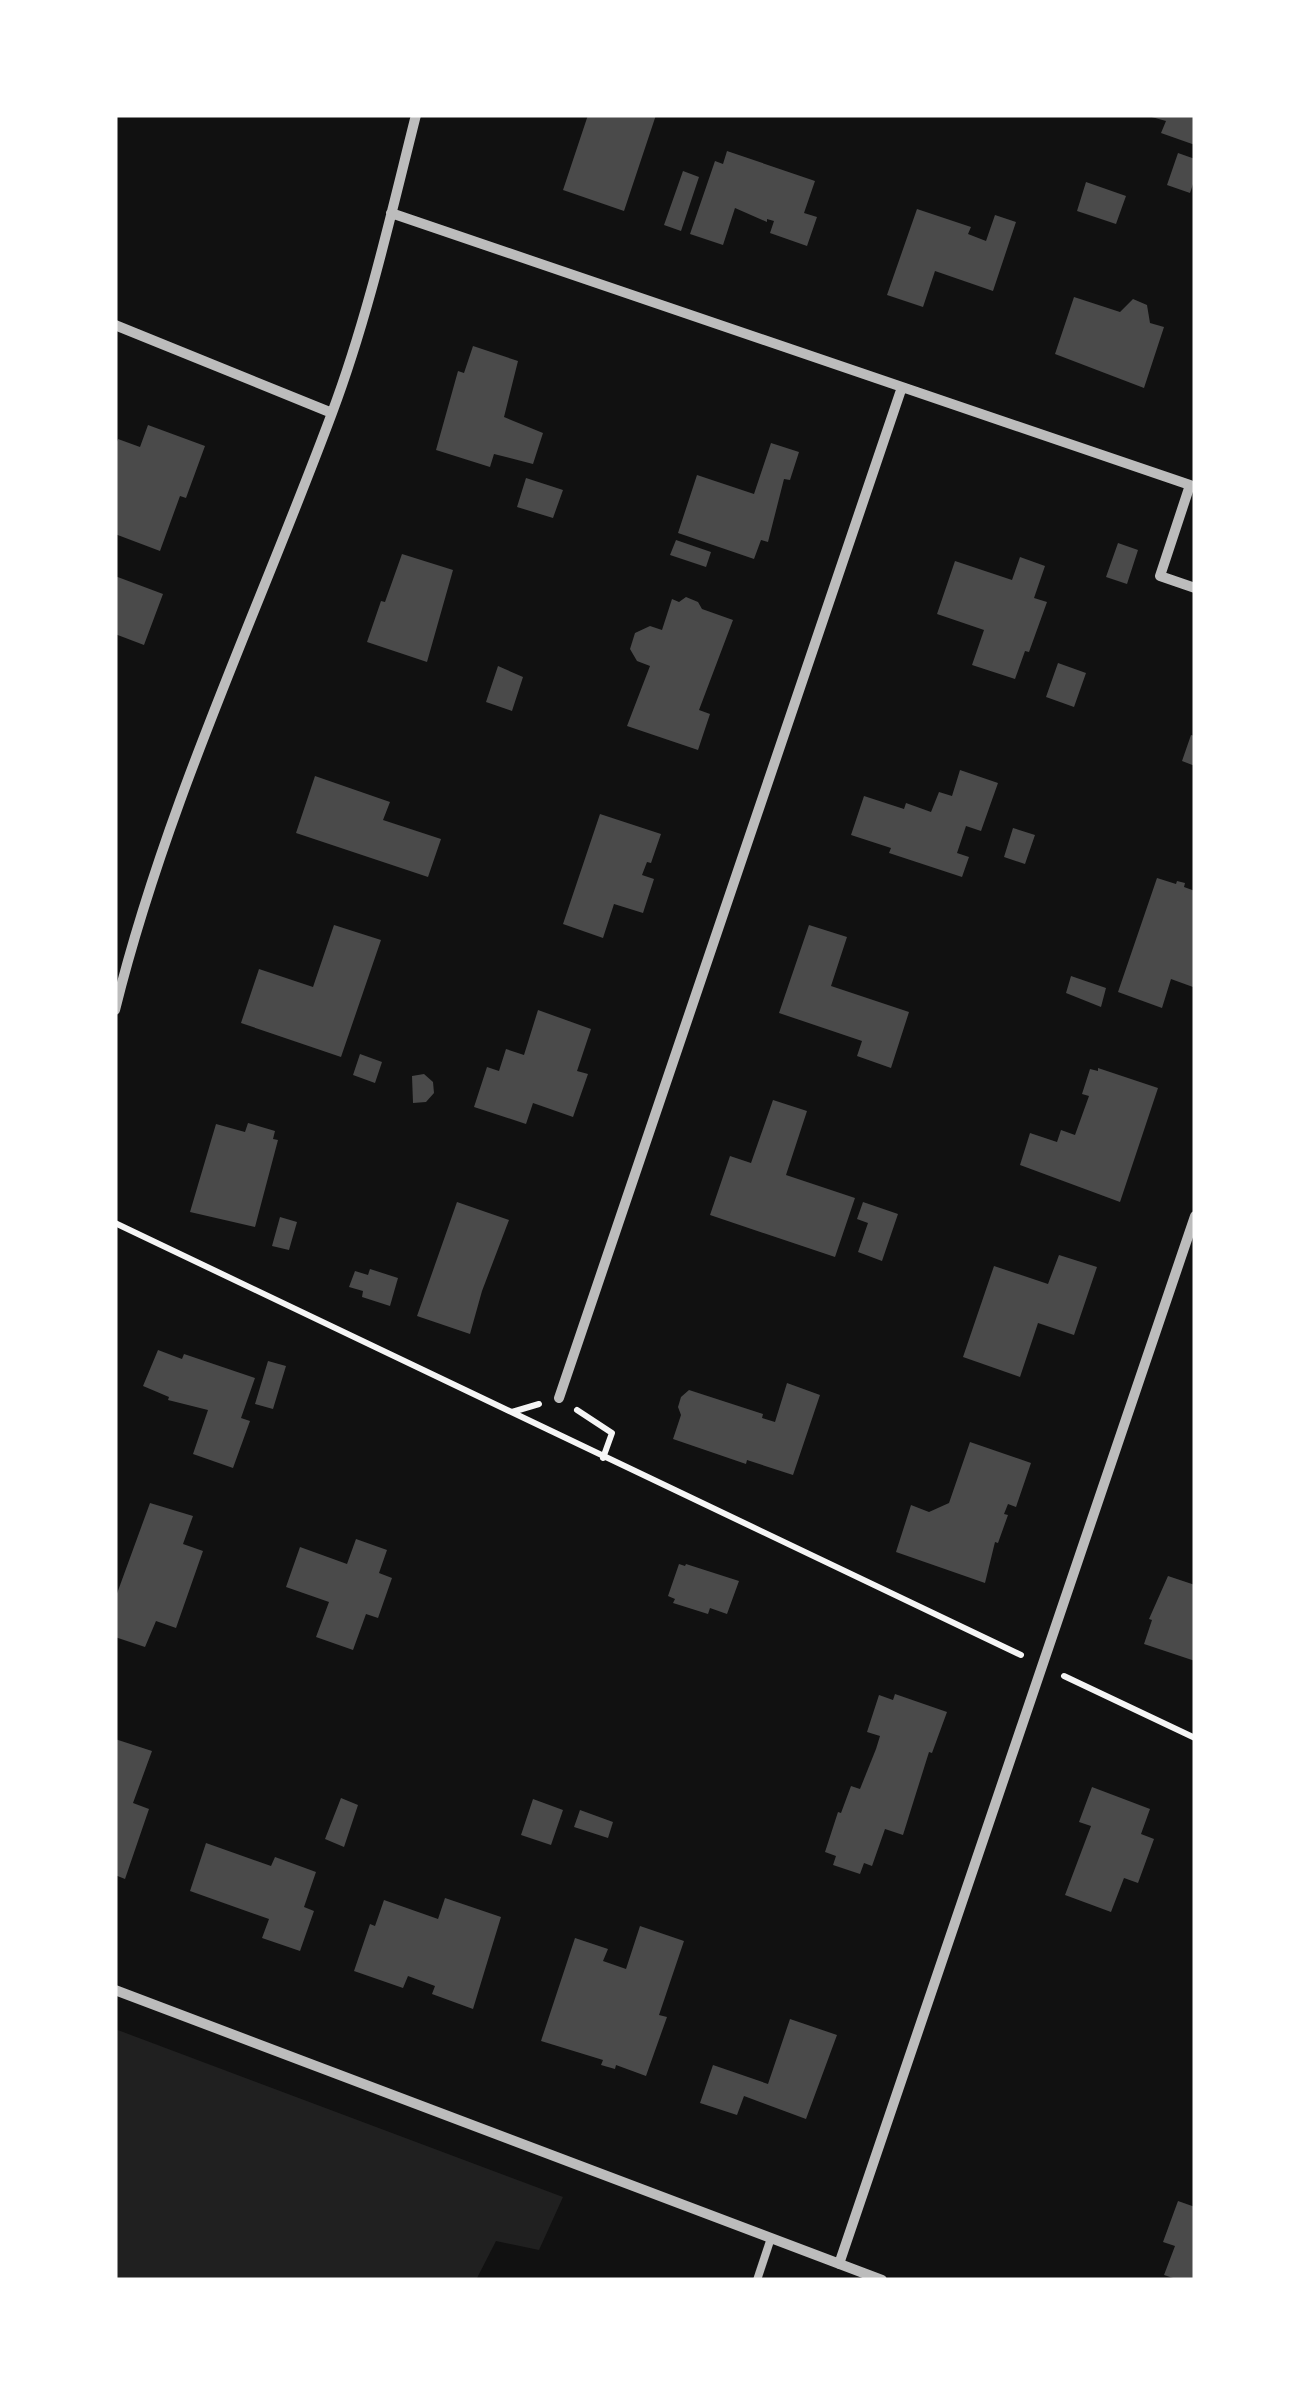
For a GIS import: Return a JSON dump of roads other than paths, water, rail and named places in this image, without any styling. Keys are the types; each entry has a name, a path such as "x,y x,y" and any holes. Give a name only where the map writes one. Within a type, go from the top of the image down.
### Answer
{"street":[{"path":"115,1010 160,854 332,412 416,115"},
{"path":"391,213 1190,485"},
{"path":"115,324 332,412"},
{"path":"560,1398 902,387"},
{"path":"1195,471 1160,576 1195,588"},
{"path":"839,2264 1195,1216"},
{"path":"115,1990 882,2280"}],"lane":[{"path":"757,2280 771,2238"}]}
